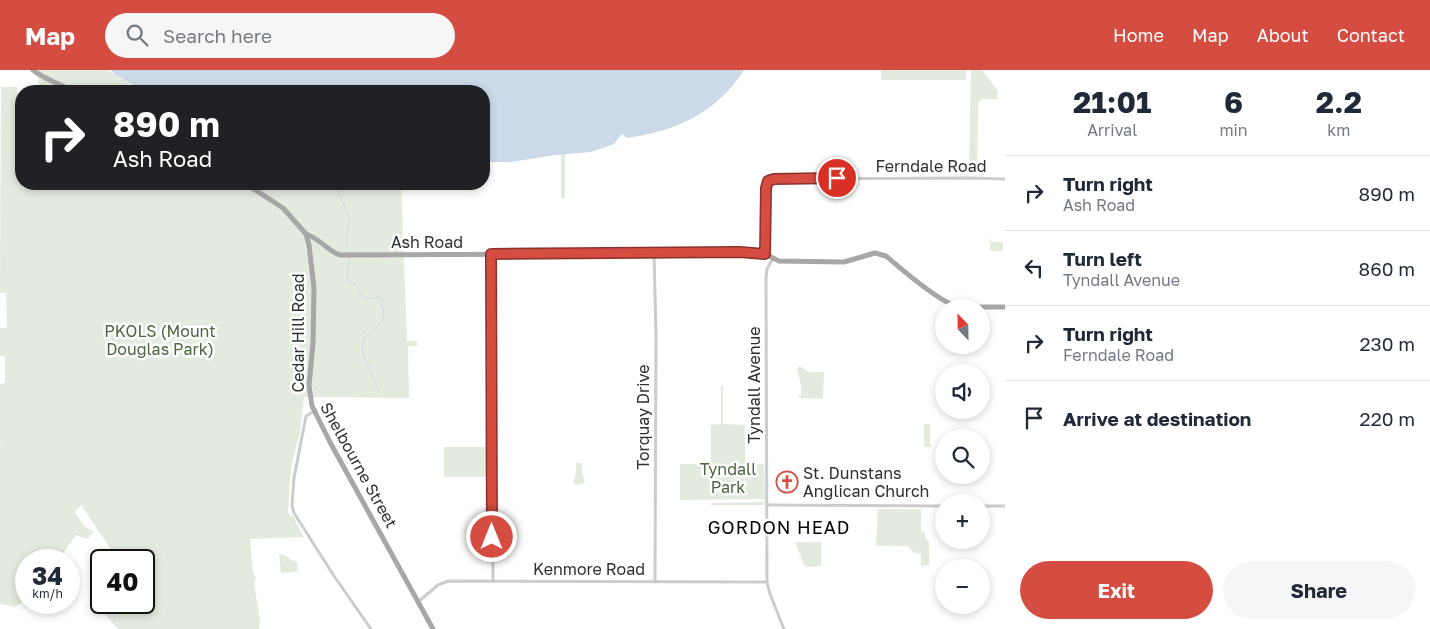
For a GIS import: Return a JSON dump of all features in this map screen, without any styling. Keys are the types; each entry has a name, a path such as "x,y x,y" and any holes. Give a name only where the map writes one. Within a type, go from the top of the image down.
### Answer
{"main road":[{"path":"33,70 63,85"},
{"path":"255,190 283,208 306,234"},
{"name":"Ash Road","path":"306,234 317,238 332,252 340,255 765,254"},
{"name":"Cedar Hill Road","path":"306,234 314,288 313,343 309,386 311,402"},
{"path":"765,254 779,261 841,262 875,253 881,254 925,287 955,306 1005,307"},
{"name":"Shelbourne Street","path":"311,402 435,629"}],"street":[{"name":"Ferndale Road","path":"765,254 766,188 768,181 774,179 1005,179"},
{"name":"Torquay Drive","path":"654,253 656,335 655,582"},
{"path":"491,254 493,581"},
{"name":"Tyndall Avenue","path":"773,258 767,269 766,279 767,582 784,629"},
{"name":"Cedar Hill Road","path":"315,410 306,416 296,464 293,511 307,536 371,629"},
{"path":"767,505 935,506"},
{"path":"990,506 1005,506"},
{"name":"Kenmore Road","path":"419,601 444,582 767,582"}],"green space":[{"path":"38,70 107,70 131,85 39,85"},
{"path":"881,70 966,70 966,80 881,80"},
{"path":"971,70 982,70 998,91 997,97 1000,99 982,99 978,103 977,175 969,174"},
{"name":"PKOLS (Mount Douglas Park)","path":"1,87 15,87 15,190 401,190 407,341 417,341 417,346 408,346 409,398 304,397 300,433 291,467 288,512 290,516 293,516 304,537 250,539 253,572 256,577 254,583 260,621 259,629 118,629 105,614 155,614 155,549 111,549 81,505 75,512 84,526 94,532 87,539 76,535 66,549 15,549 15,607 0,604 0,444 2,442 0,442 0,384 5,383 5,356 0,356 0,328 7,328 6,293 0,293"},
{"path":"561,154 565,154 565,199 561,198"},
{"path":"988,238 992,242 1003,242 1003,251 990,251"},
{"path":"799,366 810,372 824,372 823,399 799,398 799,395 801,395 801,385 797,369"},
{"name":"Tyndall Park","path":"721,386 723,386 723,424 745,425 745,464 764,464 765,499 680,500 680,464 711,464 711,425 721,424"},
{"path":"924,424 930,424 930,444 932,447 924,447"},
{"path":"444,447 488,447 488,477 444,477"},
{"path":"576,463 582,463 582,473 585,482 578,485 573,483"},
{"name":"Tyndall Park","path":"764,502 764,505 711,505 711,503"},
{"path":"878,509 921,509 921,531 925,532 925,537 929,542 929,565 921,566 921,554 915,553 907,546 876,546"},
{"path":"795,542 821,542 821,566 807,567 804,565"},
{"path":"279,554 297,562 298,571 281,573"}],"water":[{"path":"111,70 744,70 721,98 708,109 679,125 627,138 622,134 614,144 591,152 511,162 490,162 490,85 133,85 114,74"}],"waterway":[{"path":"338,190 350,219 346,242 350,252"},
{"path":"350,256 348,281 355,284 366,299 381,297 383,299 381,304 384,315 383,319 365,337 362,351 379,392"}],"place":[{"name":"St. Dunstans Anglican Church","path":"787,482"}],"district":[{"name":"GORDON HEAD","path":"779,528"}],"route":[{"path":"492,537 491,254 740,252 765,254 766,188 768,181 772,179 837,178"}]}
